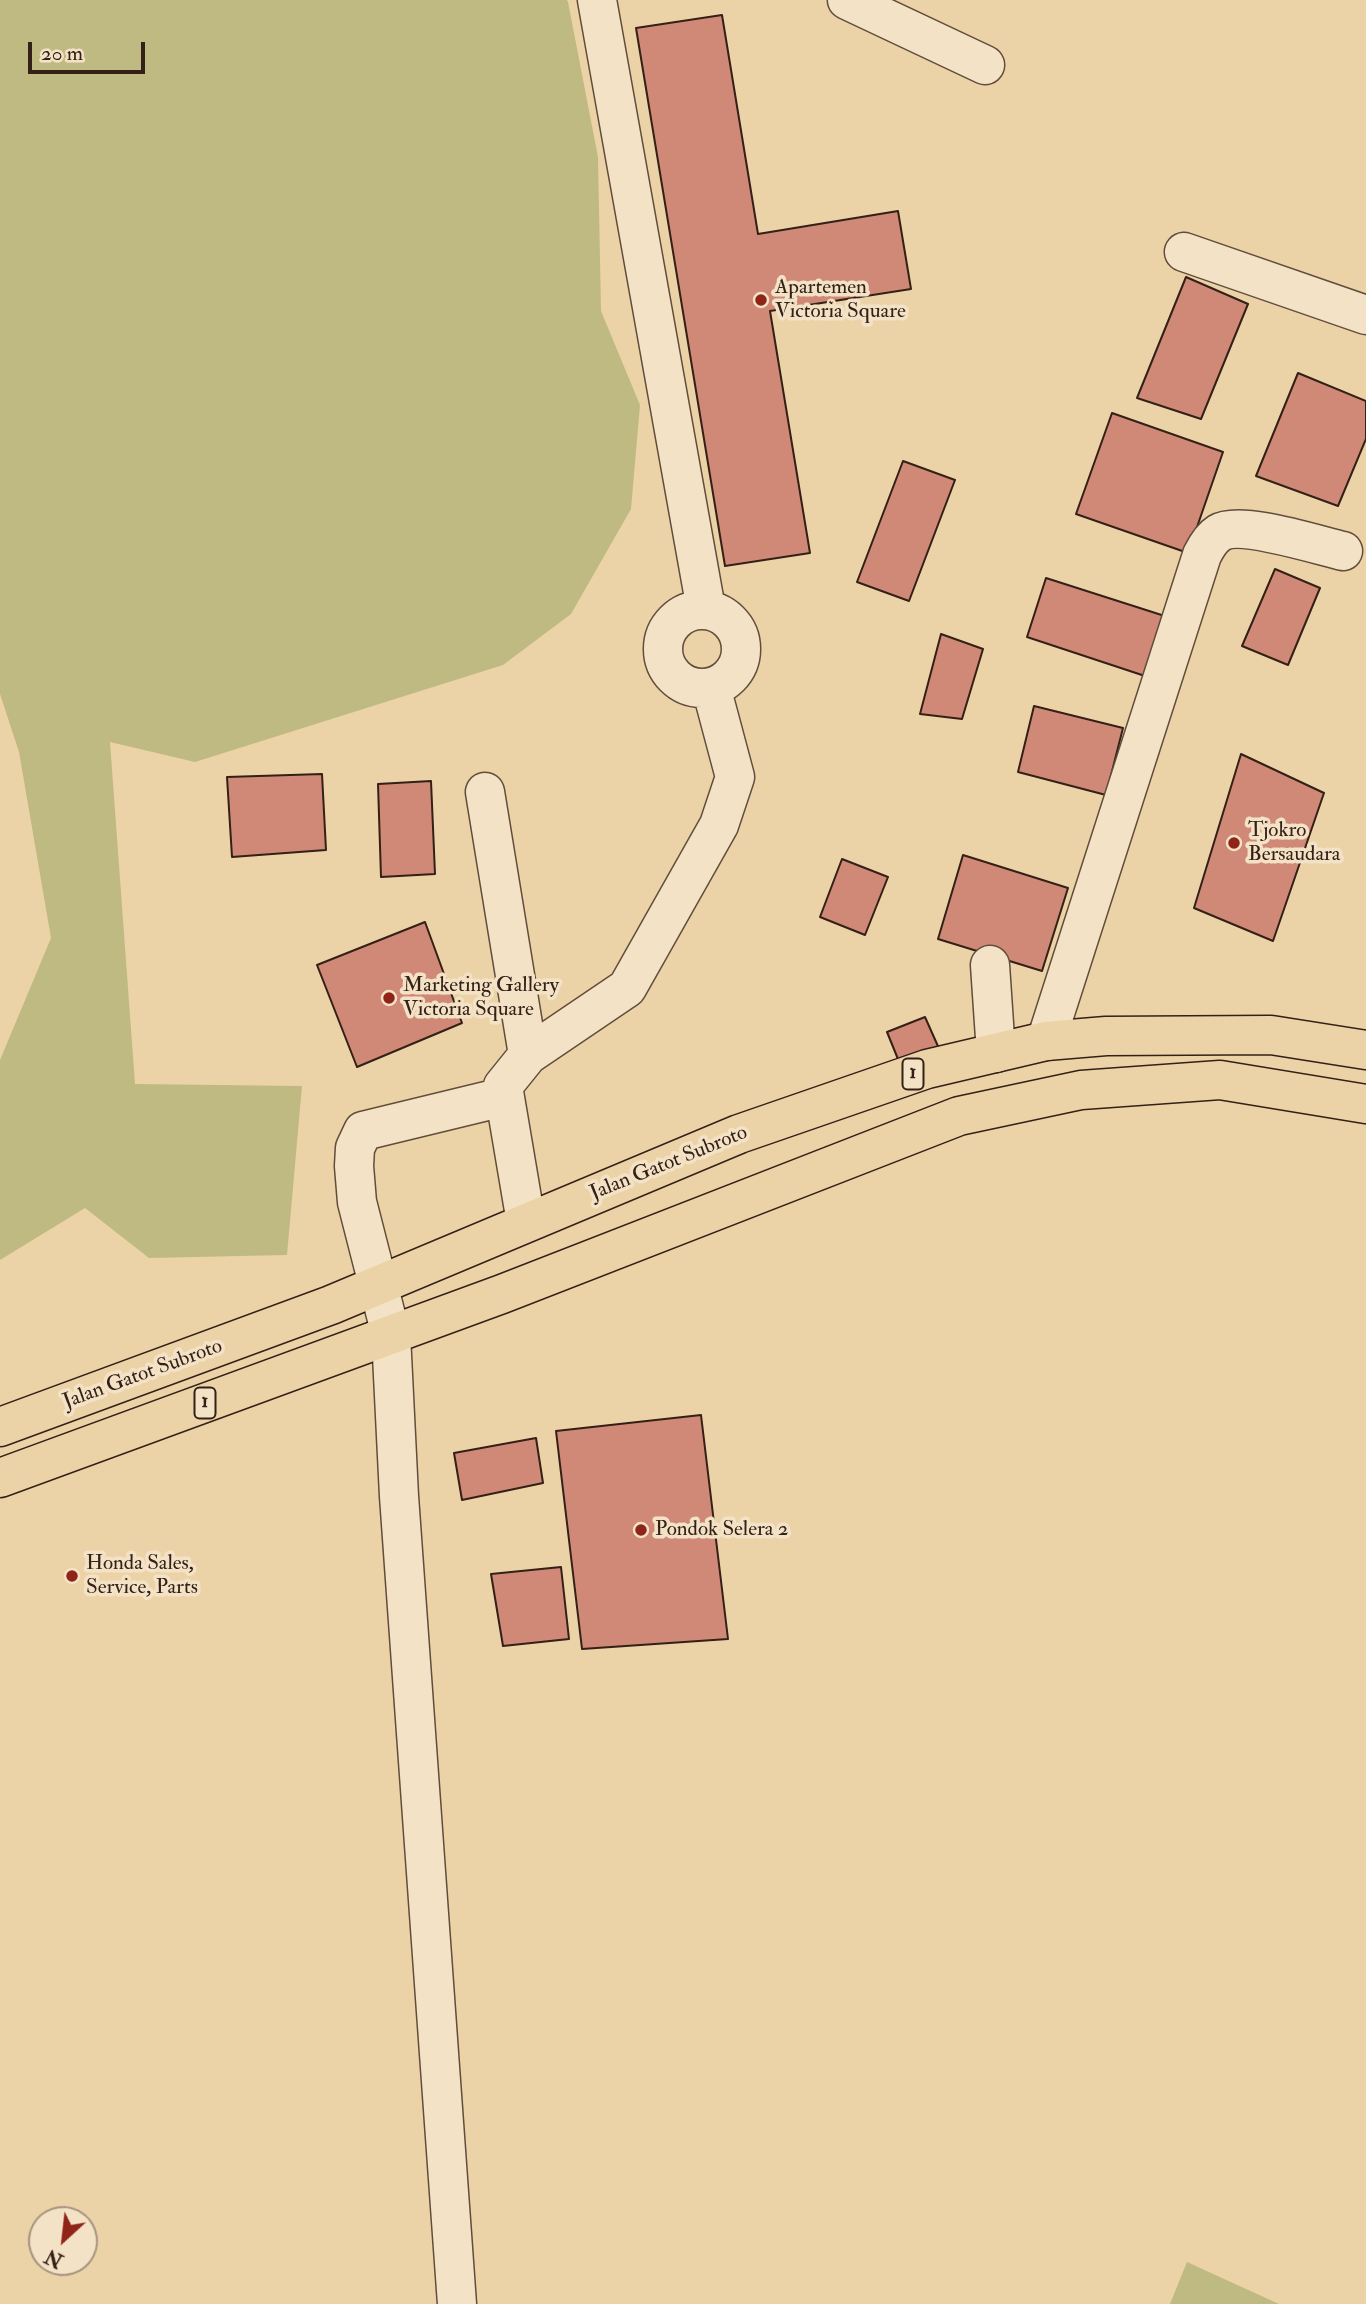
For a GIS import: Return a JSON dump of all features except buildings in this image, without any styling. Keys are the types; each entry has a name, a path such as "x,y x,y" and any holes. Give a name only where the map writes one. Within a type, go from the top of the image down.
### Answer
{"highway":[{"name":"Jalan Gatot Subroto","path":"0,1427 331,1305 738,1134 927,1069 1046,1041 1106,1036 1271,1035 1366,1050"},
{"name":"1","path":"0,1478 502,1294 959,1116 1081,1090 1220,1080 1366,1104"}],"street":[{"path":"597,0 706,609"},
{"path":"847,0 898,11 985,65"},
{"path":"1184,252 1366,315"},
{"path":"1046,1041 1208,543 1217,534 1239,528 1343,551"},
{"path":"706,609 728,619 741,640 739,664 732,675 711,687 699,688 676,678 668,669 662,645 666,633 682,614 706,609"},
{"path":"526,1222 503,1086 528,1055 627,988 719,825 735,777 711,687"},
{"path":"485,792 528,1055"},
{"path":"990,965 996,1053"},
{"path":"457,2304 399,1496 401,1331 389,1279 357,1202 355,1148 363,1131 503,1097"}],"shaded area":[{"path":"0,0 568,2 598,157 601,311 640,405 631,509 571,614 503,665 195,762 110,742 135,1084 302,1086 287,1255 149,1258 85,1208 0,1260 0,1060 51,938 19,752 0,694"},
{"path":"1187,2262 1279,2304 1170,2304"}],"place":[{"name":"Apartemen Victoria Square","path":"761,300"},
{"name":"Tjokro Bersaudara","path":"1234,843"},
{"name":"Marketing Gallery Victoria Square","path":"389,998"},
{"name":"Pondok Selera 2","path":"641,1530"},
{"name":"Honda Sales, Service, Parts","path":"72,1576"}]}
